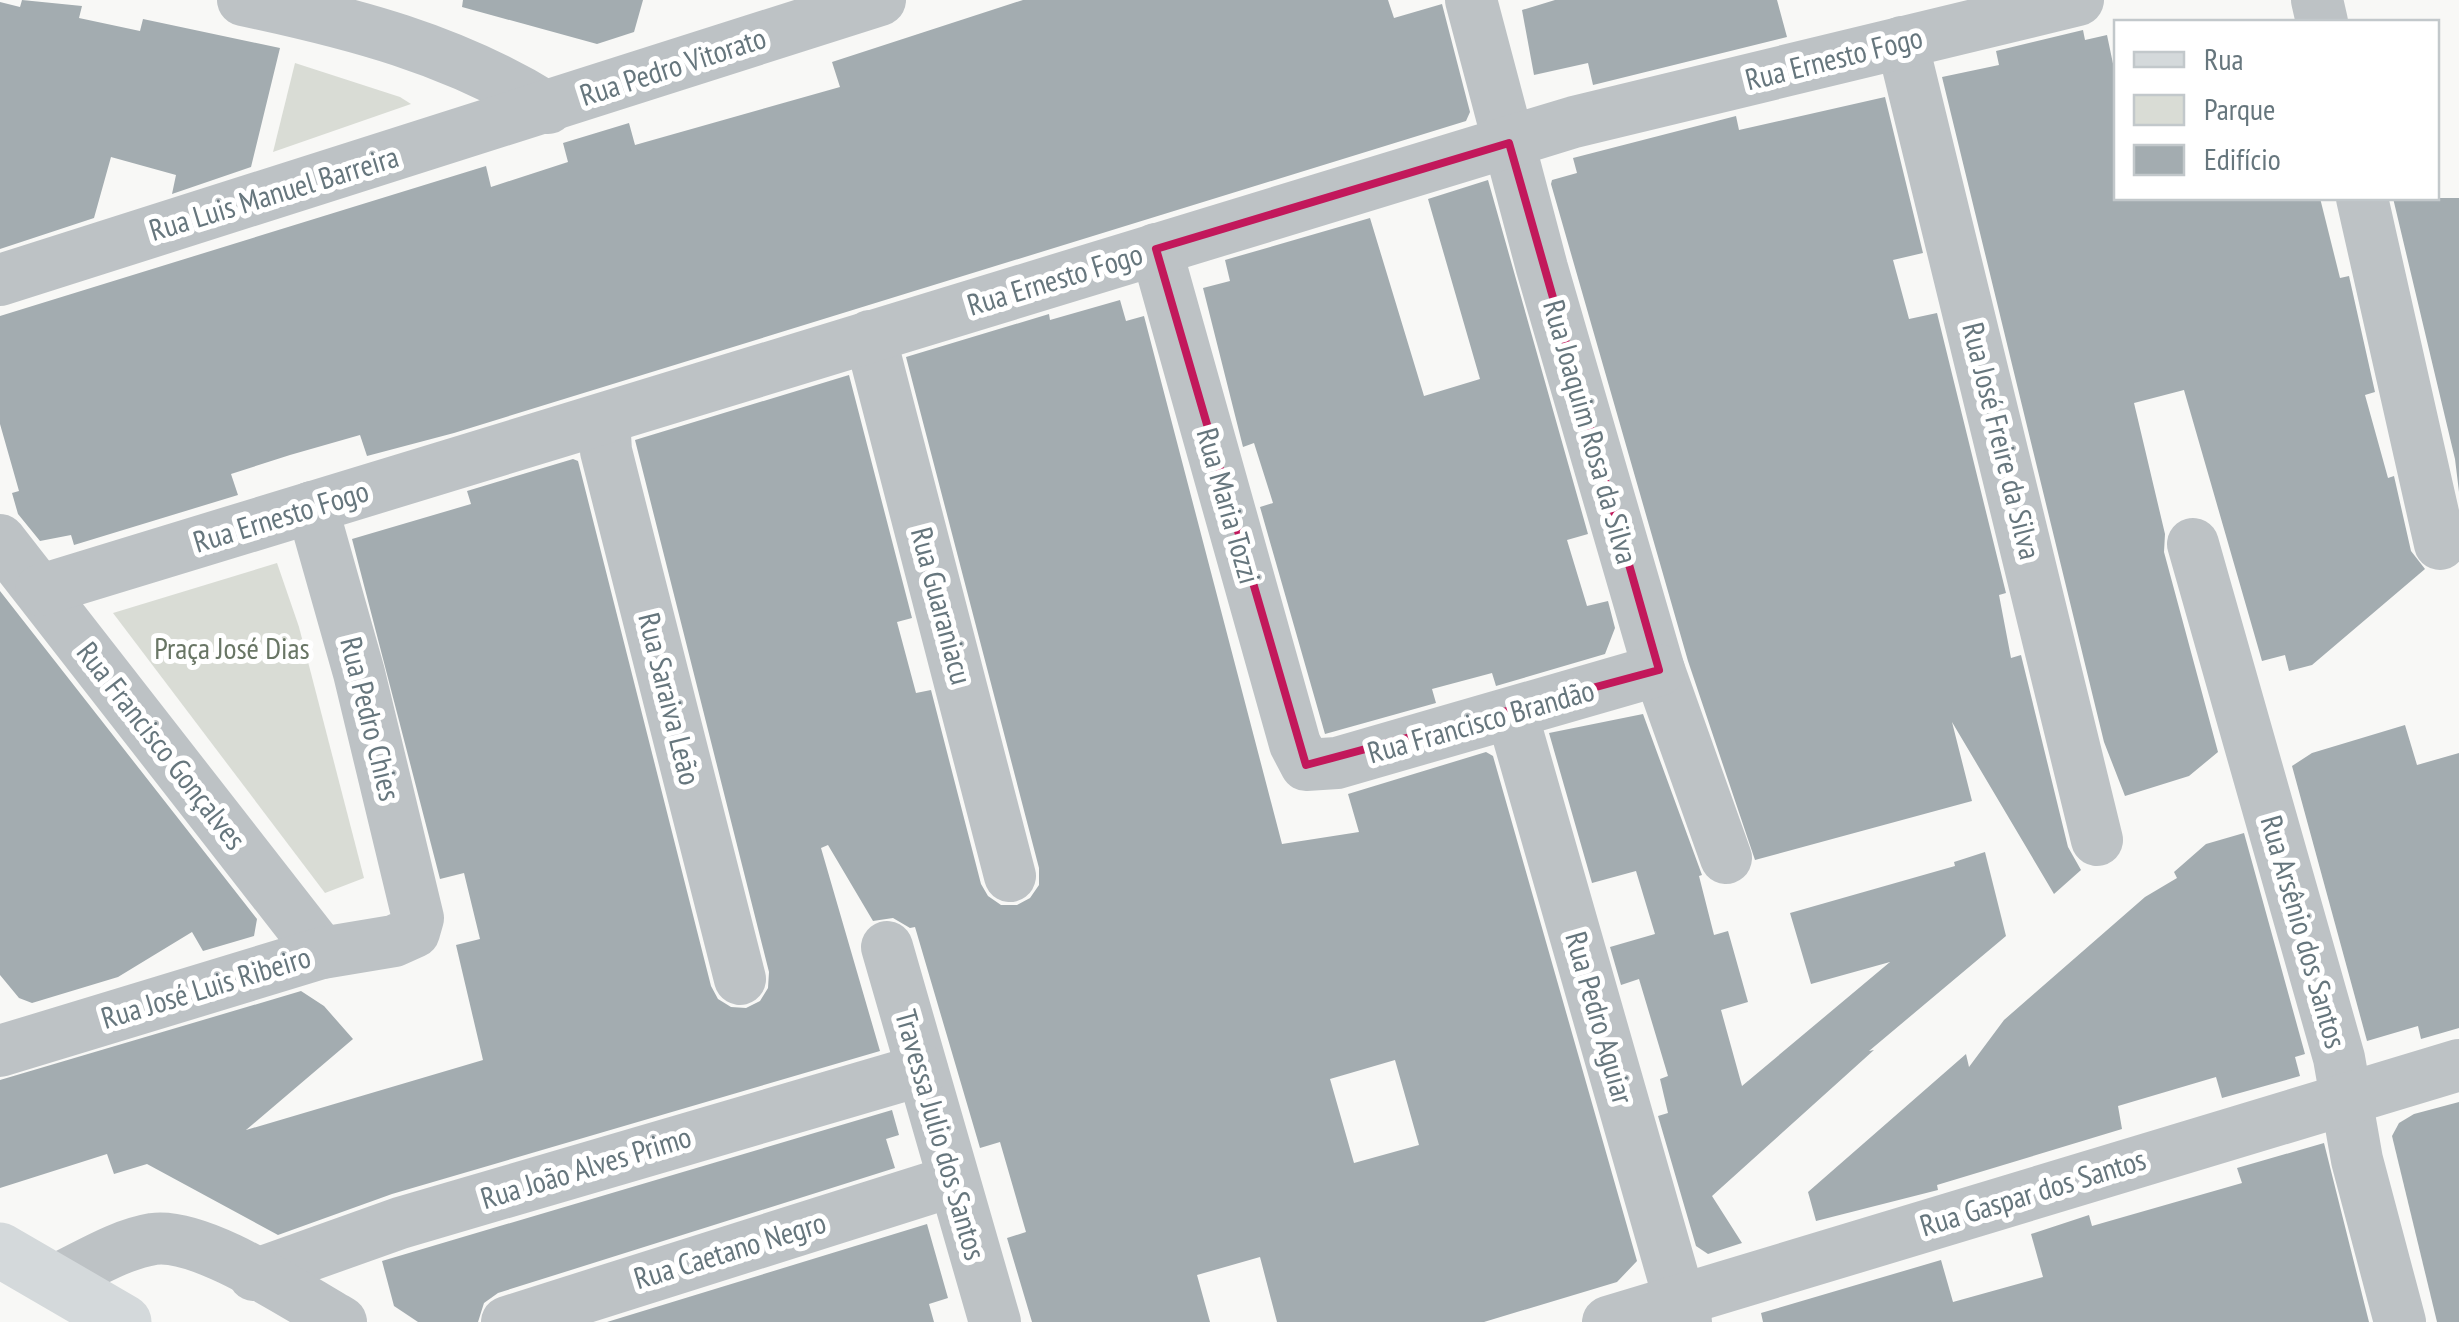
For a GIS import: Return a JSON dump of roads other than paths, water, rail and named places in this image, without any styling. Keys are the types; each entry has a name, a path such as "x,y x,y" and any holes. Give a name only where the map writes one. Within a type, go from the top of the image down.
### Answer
{"main road":[{"path":"0,1250 124,1322"}],"street":[{"name":"Rua Pedro Vitorato","path":"243,0 349,22 491,73 548,108 880,0"},
{"name":"Rua Joaquim Rosa da Silva","path":"1471,0 1659,670 1726,858"},
{"name":"Rua Ernesto Fogo","path":"40,590 1574,122 2078,0"},
{"name":"Rua José Freire da Silva","path":"1902,42 2097,840"},
{"name":"Rua Luis Manuel Barreira","path":"0,280 548,108"},
{"path":"2362,200 2440,544"},
{"name":"Rua Maria Tozzi","path":"1156,249 1304,762"},
{"name":"Rua Guaraniacu","path":"870,336 1010,876"},
{"name":"Rua Saraiva Leão","path":"604,418 606,452 740,979"},
{"name":"Rua Pedro Chies","path":"312,508 394,813 418,918 414,932"},
{"name":"Rua Francisco Gonçalves","path":"0,540 322,953"},
{"name":"Rua Arsênio dos Santos","path":"2193,544 2334,1039 2357,1160 2400,1322"},
{"name":"Rua Francisco Brandão","path":"1304,762 1316,767 1337,762 1659,670"},
{"name":"Rua Pedro Aguiar","path":"1512,714 1684,1311"},
{"name":"Rua José Luis Ribeiro","path":"3,1045 322,953 394,941 414,932"},
{"name":"Travessa Julio dos Santos","path":"886,948 995,1322"},
{"name":"Rua Gaspar dos Santos","path":"1608,1322 1684,1311 2459,1065"},
{"name":"Rua João Alves Primo","path":"254,1275 400,1223 922,1070"},
{"name":"Rua Caetano Negro","path":"508,1322 953,1181"},
{"path":"54,1281 128,1246 157,1238 184,1243 341,1322"}],"park label":[{"name":"Praça José Dias","path":"232,649"}]}
